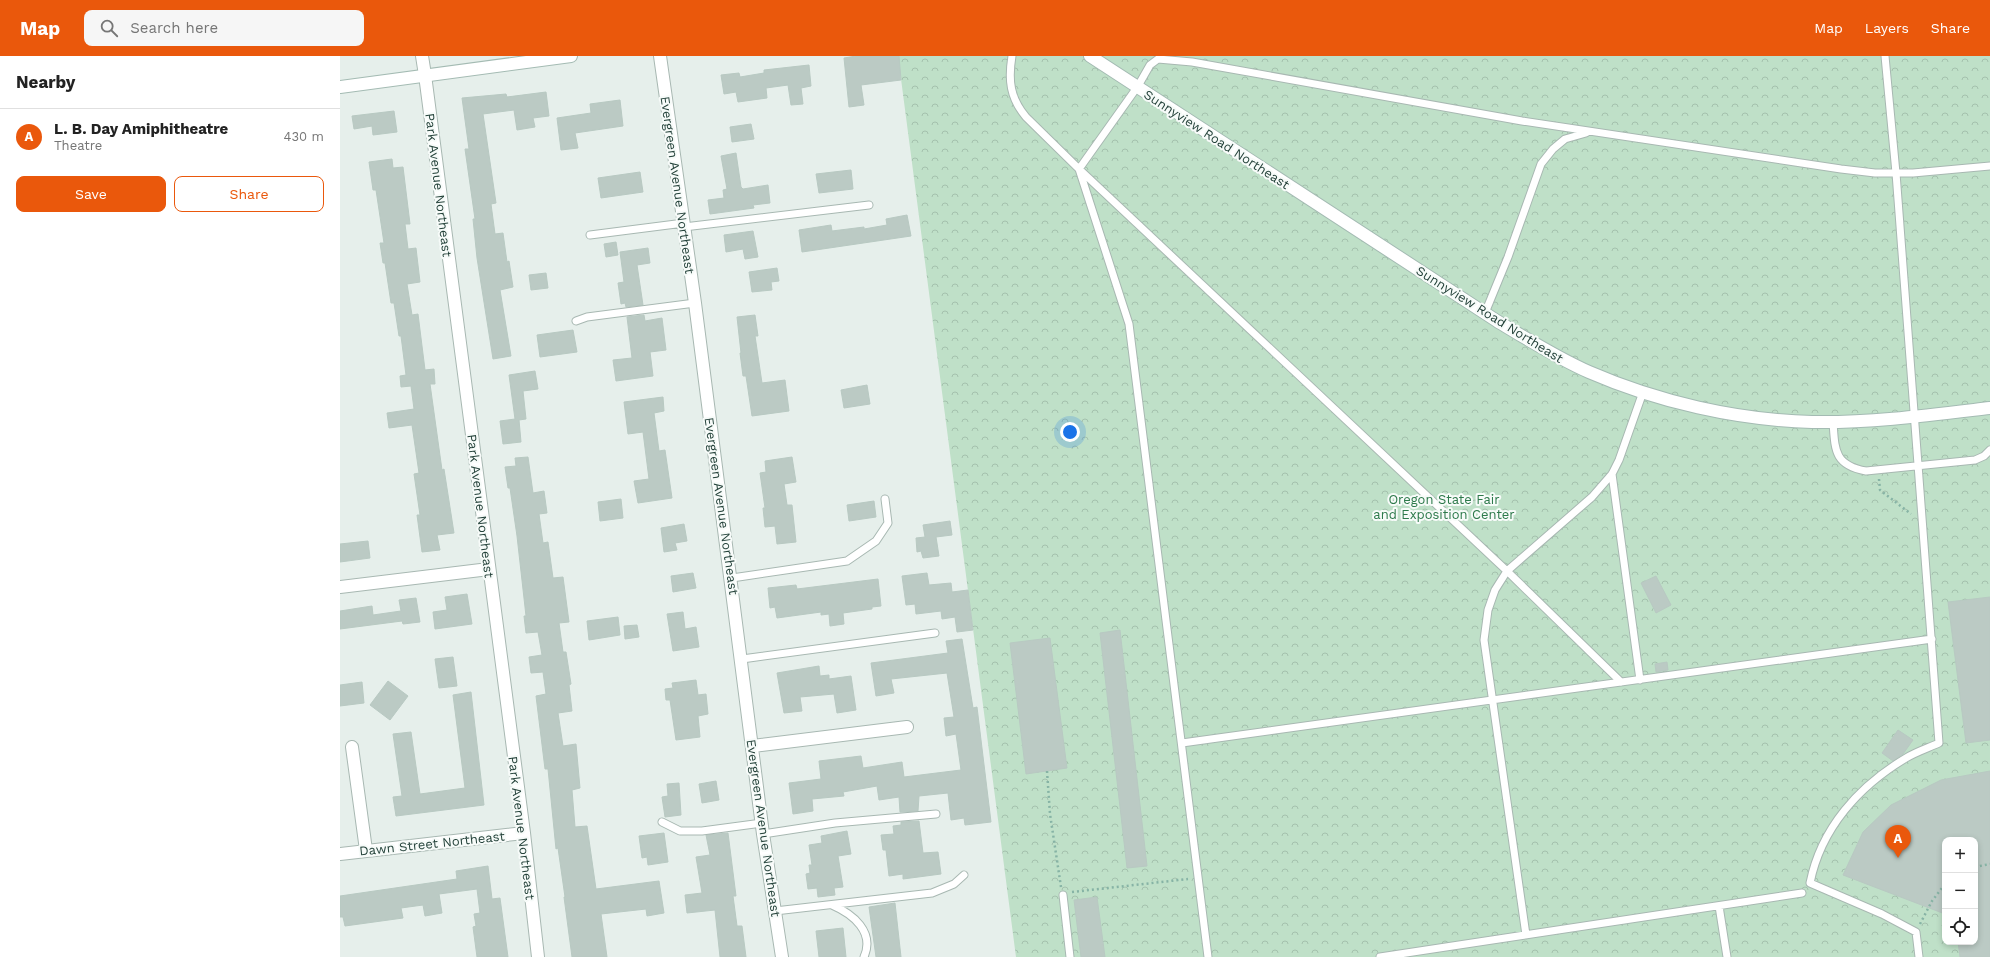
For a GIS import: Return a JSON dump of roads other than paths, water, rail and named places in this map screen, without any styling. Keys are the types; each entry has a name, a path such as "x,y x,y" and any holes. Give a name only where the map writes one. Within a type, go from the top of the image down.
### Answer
{"street":[{"name":"Park Avenue Northeast","path":"422,56 524,833 538,957"},
{"path":"340,87 571,56"},
{"name":"Evergreen Avenue Northeast","path":"660,56 695,303 732,578 763,828 782,957"},
{"name":"Sunnyview Road Northeast","path":"1090,56 1485,313 1536,345 1590,372 1643,392 1702,408 1780,420 1833,422 1914,416 1990,408"},
{"path":"340,588 489,569"},
{"path":"753,746 907,727"},
{"path":"352,747 366,850"},
{"name":"Dawn Street Northeast","path":"340,854 524,833"}],"lane":[{"path":"1012,56 1010,84 1018,108 1079,169 1508,571 1621,682"},
{"path":"1885,56 1896,173 1939,743 1906,758 1858,793 1845,808 1822,845 1813,866 1810,883 1882,914 1916,932 1919,957"},
{"path":"1079,169 1138,86 1150,65 1158,59 1256,72 1452,110 1841,169 1875,173 1896,173 1941,171 1990,166"},
{"path":"1485,313 1508,257 1541,164 1553,149 1565,139 1592,132"},
{"path":"1079,169 1129,324 1208,957"},
{"path":"590,235 869,205"},
{"path":"576,321 587,317 695,303"},
{"path":"1526,935 1484,640 1485,626 1495,590 1508,571 1592,497 1612,474 1619,460 1643,392"},
{"path":"1833,422 1837,454 1844,463 1854,469 1866,472 1975,460 1984,456 1990,450"},
{"path":"1612,474 1640,680"},
{"path":"732,578 847,561 876,542 888,523 885,499"},
{"path":"742,659 935,633"},
{"path":"1182,743 1932,640"},
{"path":"662,822 680,831 702,831 835,823 936,814"},
{"path":"775,911 932,893 954,884 964,875"},
{"path":"1380,957 1802,894"},
{"path":"1062,896 1070,957"},
{"path":"830,904 842,910 861,925 868,947 864,957"},
{"path":"1719,906 1727,957"}],"place":[{"name":"L. B. Day Amiphitheatre","path":"1898,858"}],"park label":[{"name":"Oregon State Fair and Exposition Center","path":"1444,506"}]}
